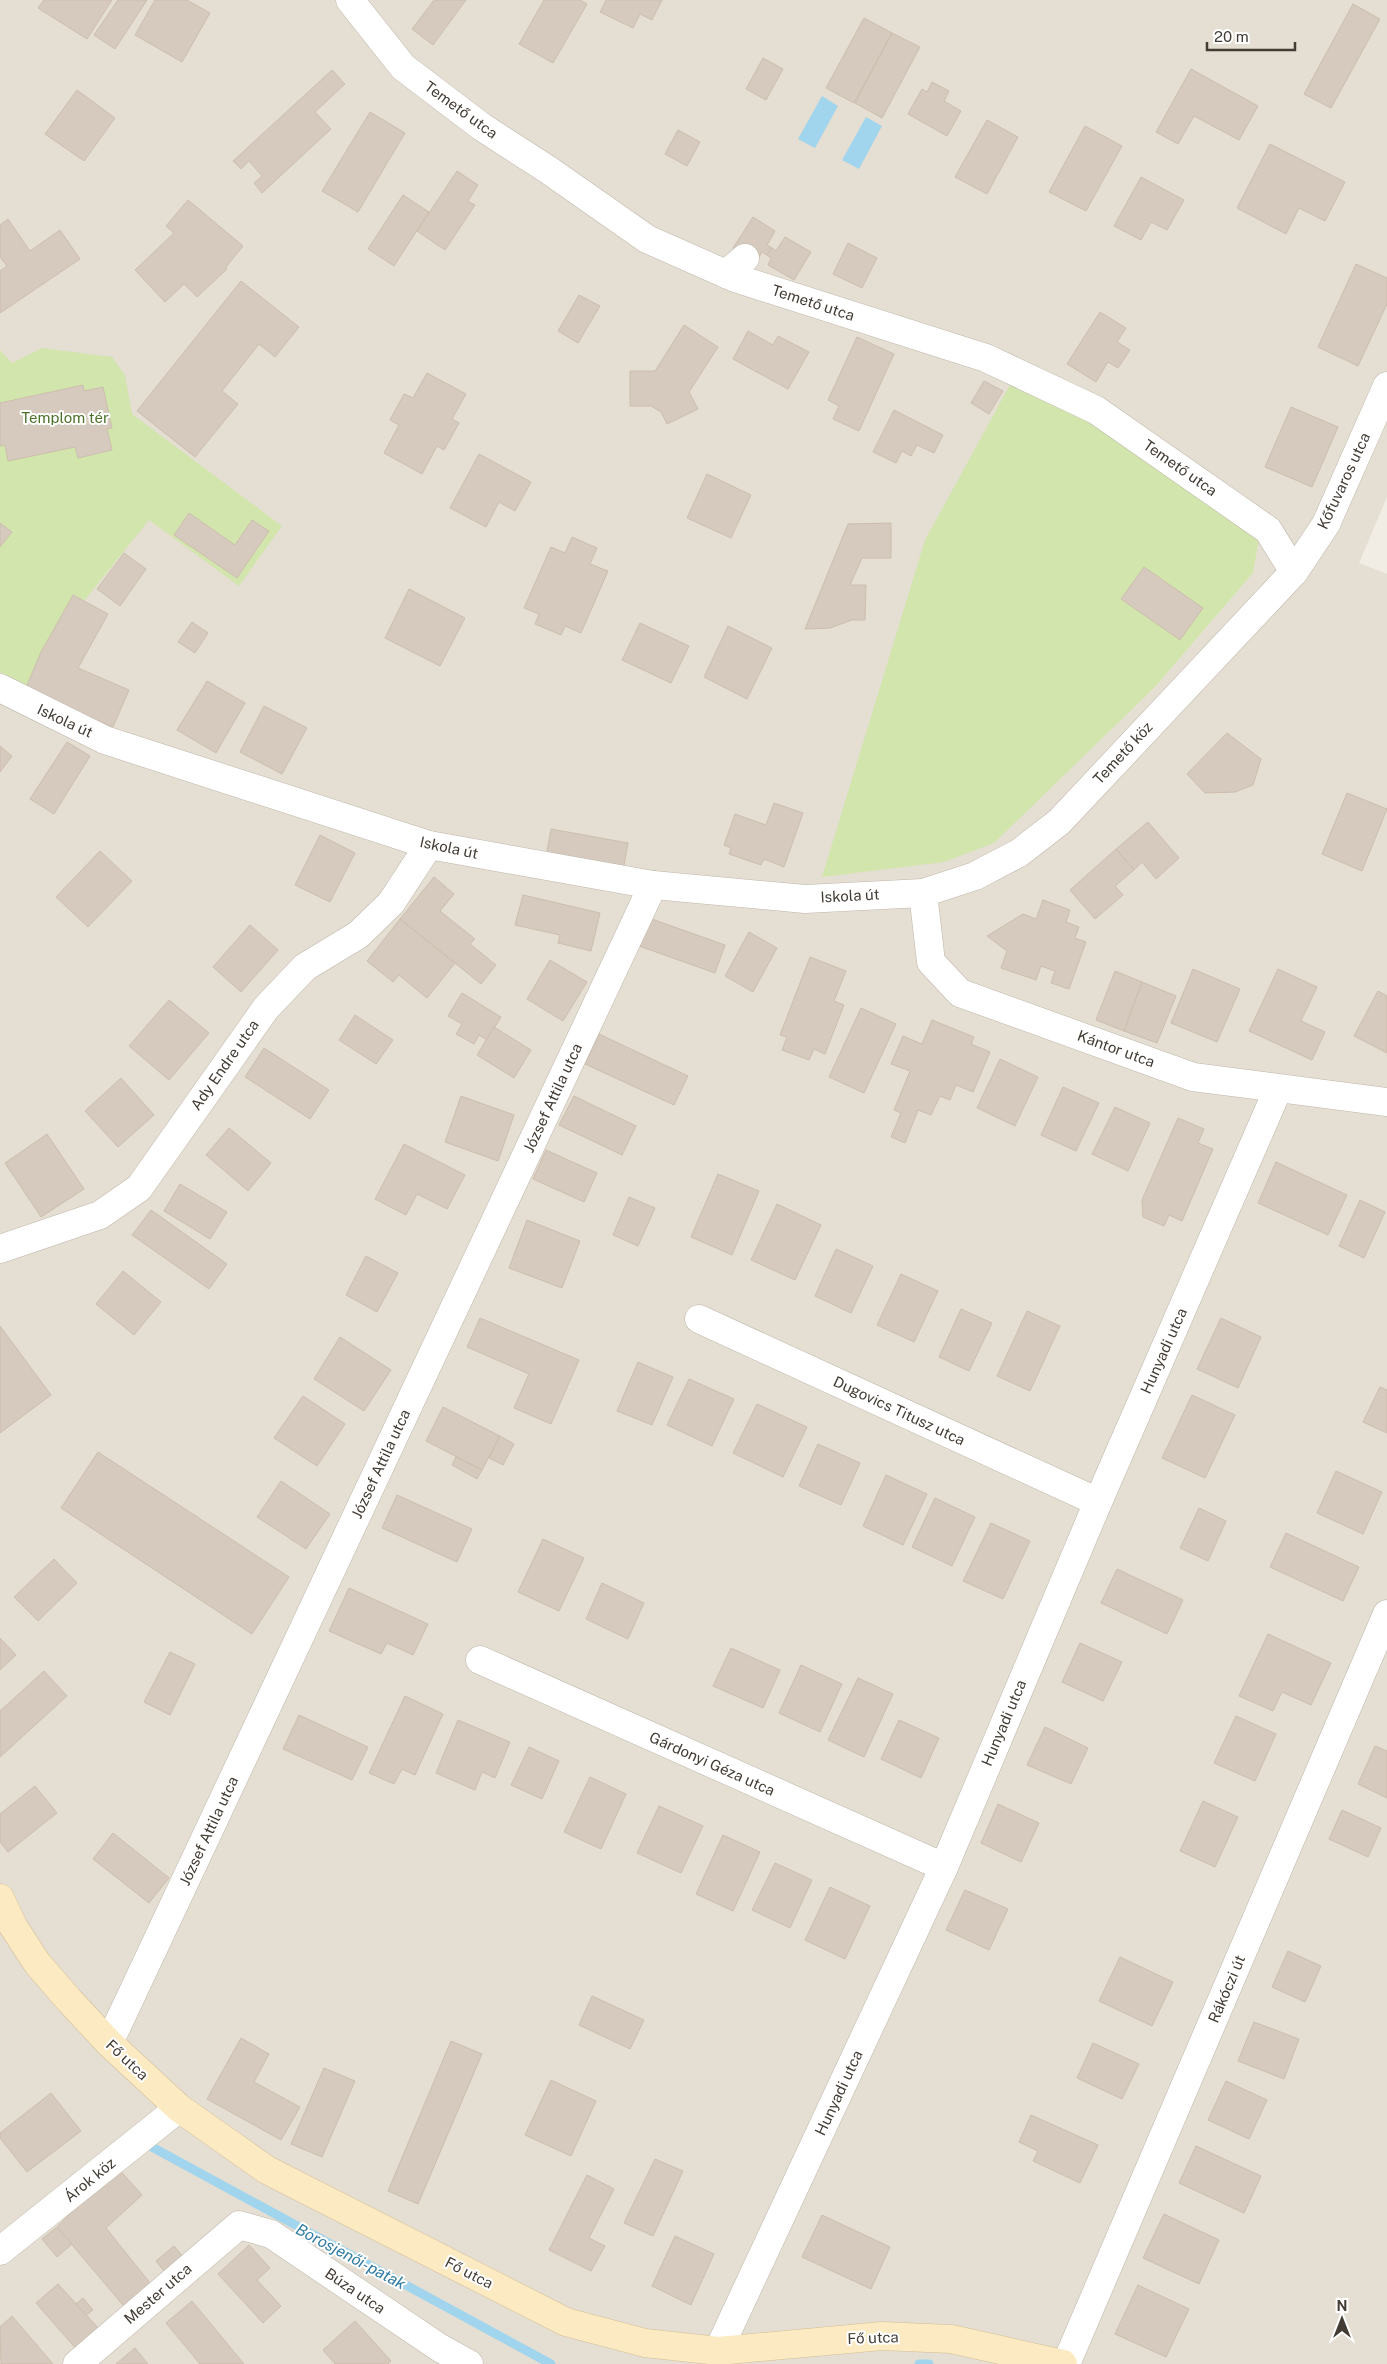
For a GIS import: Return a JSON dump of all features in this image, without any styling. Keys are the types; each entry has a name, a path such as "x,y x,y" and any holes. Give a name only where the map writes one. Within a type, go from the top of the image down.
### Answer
{"street":[{"name":"Temető utca","path":"350,0 403,67 482,127 547,169 647,239 735,266 774,282 986,358 1096,410 1268,530 1294,572"},
{"name":"Kőfuvaros utca","path":"1294,572 1326,524 1387,386"},
{"name":"Temető köz","path":"923,893 976,876 1019,853 1059,822 1294,572"},
{"name":"Iskola út","path":"0,688 105,740 429,845 653,885 805,898 923,893"},
{"name":"Ady Endre utca","path":"0,1249 100,1215 139,1188 266,1008 305,967 358,935 391,903 429,845"},
{"name":"József Attila utca","path":"109,2043 653,885"},
{"name":"Kántor utca","path":"923,893 931,962 960,993 1193,1077 1278,1090 1387,1102"},
{"name":"Hunyadi utca","path":"718,2351 944,1867 1098,1502 1278,1090"},
{"name":"Dugovics Titusz utca","path":"699,1320 1098,1502"},
{"name":"Rákóczi út","path":"1065,2364 1387,1614"},
{"name":"Gárdonyi Géza utca","path":"480,1660 944,1867"},
{"name":"Fő utca","path":"0,1898 13,1926 37,1963 109,2043 179,2108 267,2170 566,2322 645,2344 718,2351 882,2336 951,2339 1065,2364"},
{"name":"Árok köz","path":"0,2252 179,2108"},
{"name":"Búza utca","path":"239,2225 271,2234 431,2356 469,2364"},
{"name":"Mester utca","path":"77,2364 239,2225"}],"shaded area":[{"path":"0,0 1387,0 1387,497 1359,563 1387,574 1387,2364 0,2364","holes":["1262,522 1253,573 1155,687 994,842"]}],"green space":[{"name":"Templom tér","path":"42,348 112,357 125,375 132,414 282,526 239,586 149,520 84,601 73,595 26,689 0,672 0,350 12,363"},
{"path":"1017,372 1262,523 1253,573 1155,687 994,843 944,862 822,877 925,540"}],"water":[{"path":"822,96 838,106 815,148 798,139"},
{"path":"866,117 882,126 859,169 842,160"}],"building":[{"path":"44,0 112,0 87,39 38,8"},
{"path":"118,0 147,0 115,49 94,35"},
{"path":"155,0 187,0 210,13 182,62 135,35"},
{"path":"434,0 466,0 433,45 412,29"},
{"path":"544,0 580,0 587,4 553,63 519,44"},
{"path":"606,0 662,0 652,20 640,14 633,28 600,12"},
{"path":"1353,4 1380,19 1331,108 1304,94"},
{"path":"864,18 892,33 854,103 826,88"},
{"path":"892,33 920,47 882,118 855,103"},
{"path":"763,58 783,69 766,100 746,89"},
{"path":"1191,69 1258,106 1239,140 1194,116 1178,144 1156,132"},
{"path":"332,70 345,84 315,112 331,129 262,193 254,183 262,176 249,161 241,169 233,161"},
{"path":"932,82 949,91 944,101 961,111 947,136 908,114 922,89 927,92"},
{"path":"77,90 115,118 84,161 45,134"},
{"path":"370,112 405,133 358,212 322,191"},
{"path":"987,120 1018,137 987,194 955,177"},
{"path":"1085,126 1122,146 1086,211 1049,192"},
{"path":"678,130 700,142 687,166 665,154"},
{"path":"1270,144 1345,182 1325,221 1299,208 1286,234 1237,208"},
{"path":"457,171 478,185 468,201 475,205 445,250 417,231"},
{"path":"1141,177 1184,200 1167,230 1151,222 1141,240 1114,226"},
{"path":"403,195 429,212 394,266 368,249"},
{"path":"188,200 243,246 226,267 227,269 197,297 184,284 165,302 135,270 174,233 166,226"},
{"path":"753,217 775,231 767,245 772,248 767,255 762,252 756,262 733,248"},
{"path":"8,219 30,251 60,230 80,259 0,313 0,271 7,266 0,257 0,225"},
{"path":"785,237 811,252 794,280 768,265 771,258 767,255 772,248 776,251"},
{"path":"848,243 877,258 862,288 833,274"},
{"path":"1356,264 1387,278 1387,304 1358,366 1318,347"},
{"path":"241,281 299,327 275,357 259,344 222,391 238,404 195,457 137,411"},
{"path":"579,295 600,306 578,343 558,331"},
{"path":"1100,312 1126,328 1117,342 1130,350 1118,368 1108,362 1096,382 1067,364"},
{"path":"684,325 718,347 689,392 698,409 667,424 661,412 651,406 630,406 630,371 655,371"},
{"path":"748,331 773,345 778,336 809,352 788,389 733,359"},
{"path":"857,337 894,354 859,431 833,419 839,406 828,400"},
{"path":"427,373 466,394 452,419 459,423 444,450 437,446 422,474 384,453 399,425 390,420 404,394 413,398"},
{"path":"984,381 1003,391 989,414 971,403"},
{"path":"83,385 84,391 103,387 112,428 107,429 112,450 78,458 75,447 8,461 5,445 0,446 0,403"},
{"path":"1291,407 1338,427 1312,487 1265,467"},
{"path":"894,410 943,435 934,453 917,445 911,456 902,451 896,463 873,452"},
{"path":"479,454 531,482 515,511 499,502 486,527 450,508"},
{"path":"707,474 751,495 731,538 687,518"},
{"path":"189,513 235,545 252,520 269,531 237,578 174,535"},
{"path":"0,523 12,532 0,547"},
{"path":"891,523 891,558 862,558 850,585 866,585 865,620 852,620 830,628 805,629 848,524"},
{"path":"572,537 597,548 590,564 608,571 581,633 565,626 561,635 535,624 539,614 524,608 551,547 565,553"},
{"path":"124,553 146,569 120,606 97,589"},
{"path":"1144,567 1203,608 1180,640 1121,599"},
{"path":"409,589 465,618 440,666 385,638"},
{"path":"73,595 108,614 78,668 129,690 113,727 25,690 41,652"},
{"path":"192,622 208,633 195,653 178,642"},
{"path":"640,623 689,646 671,683 622,660"},
{"path":"728,626 772,648 747,699 704,677"},
{"path":"207,681 245,703 216,753 177,730"},
{"path":"264,706 307,728 282,774 240,752"},
{"path":"1227,733 1261,759 1253,785 1235,792 1205,793 1187,774"},
{"path":"67,742 90,756 54,814 30,799"},
{"path":"0,746 12,756 0,772"},
{"path":"1347,793 1387,809 1362,871 1322,854"},
{"path":"774,803 803,813 784,867 764,859 761,865 729,854 731,848 724,845 735,814 766,825"},
{"path":"1148,822 1179,858 1156,879 1142,862 1134,870 1116,849"},
{"path":"551,829 628,843 623,871 546,857"},
{"path":"320,835 355,853 330,902 295,885"},
{"path":"1116,849 1134,870 1115,886 1123,895 1095,919 1070,890"},
{"path":"100,851 132,881 88,927 56,897"},
{"path":"434,877 454,894 440,911 475,939 470,944 496,965 481,984 400,919"},
{"path":"523,895 600,913 591,951 558,943 560,935 515,925"},
{"path":"1043,900 1070,910 1066,922 1079,927 1075,938 1086,942 1069,989 1051,983 1055,971 1041,966 1036,980 1001,968 1007,951 987,936 1023,914 1036,919"},
{"path":"649,918 725,945 715,973 639,946"},
{"path":"400,919 455,963 427,998 399,975 393,982 367,961"},
{"path":"250,925 278,950 241,992 213,967"},
{"path":"749,932 777,948 753,992 725,976"},
{"path":"810,957 846,971 834,1001 844,1005 825,1054 814,1049 809,1060 782,1050 787,1037 780,1035"},
{"path":"550,960 587,982 563,1021 527,999"},
{"path":"1193,969 1240,989 1217,1042 1171,1023"},
{"path":"1278,969 1317,987 1301,1021 1325,1032 1312,1060 1249,1031"},
{"path":"1115,971 1142,982 1124,1031 1096,1020"},
{"path":"1142,982 1176,996 1157,1043 1124,1031"},
{"path":"1378,991 1387,996 1387,1053 1354,1036"},
{"path":"462,993 501,1017 487,1040 479,1035 474,1044 456,1034 462,1024 448,1016"},
{"path":"169,1000 209,1033 169,1080 129,1046"},
{"path":"861,1008 896,1024 864,1093 829,1077"},
{"path":"355,1015 393,1040 376,1064 339,1040"},
{"path":"932,1020 974,1037 971,1044 990,1052 973,1092 956,1085 950,1100 940,1096 931,1115 918,1110 905,1143 891,1137 901,1113 894,1110 910,1071 891,1064 903,1036 922,1044"},
{"path":"494,1027 531,1050 514,1078 477,1055"},
{"path":"599,1034 688,1076 674,1105 585,1064"},
{"path":"264,1048 329,1090 310,1119 245,1077"},
{"path":"1000,1059 1038,1077 1015,1126 977,1108"},
{"path":"121,1078 154,1115 118,1147 85,1111"},
{"path":"1063,1087 1099,1103 1076,1151 1041,1135"},
{"path":"461,1096 514,1115 498,1161 445,1142"},
{"path":"574,1096 636,1126 622,1155 559,1125"},
{"path":"1115,1107 1150,1123 1128,1171 1092,1154"},
{"path":"1178,1118 1204,1129 1198,1143 1213,1149 1182,1221 1169,1215 1164,1226 1143,1217 1142,1200"},
{"path":"229,1128 271,1163 248,1191 206,1155"},
{"path":"47,1134 84,1189 41,1217 5,1163"},
{"path":"404,1144 465,1175 447,1209 417,1194 406,1215 375,1199"},
{"path":"546,1150 597,1173 584,1202 533,1179"},
{"path":"1276,1162 1347,1195 1328,1235 1258,1203"},
{"path":"718,1174 759,1191 732,1255 691,1237"},
{"path":"180,1184 227,1212 210,1239 164,1211"},
{"path":"629,1197 655,1208 638,1246 613,1235"},
{"path":"1360,1200 1385,1212 1364,1258 1339,1246"},
{"path":"777,1204 821,1225 795,1280 751,1260"},
{"path":"151,1210 227,1264 209,1289 132,1235"},
{"path":"527,1220 580,1241 562,1288 509,1268"},
{"path":"836,1249 873,1266 851,1313 815,1296"},
{"path":"366,1256 398,1273 377,1312 346,1295"},
{"path":"123,1271 161,1302 134,1335 96,1304"},
{"path":"901,1274 938,1291 914,1342 877,1325"},
{"path":"961,1309 992,1323 969,1371 939,1357"},
{"path":"1027,1311 1060,1326 1030,1391 997,1376"},
{"path":"480,1318 579,1360 551,1424 514,1408 529,1374 467,1347"},
{"path":"1221,1318 1261,1337 1238,1388 1197,1369"},
{"path":"0,1326 51,1395 0,1433"},
{"path":"340,1337 391,1370 364,1411 314,1379"},
{"path":"638,1362 673,1377 652,1425 617,1411"},
{"path":"689,1379 734,1399 712,1446 667,1425"},
{"path":"1380,1387 1387,1390 1387,1433 1363,1422"},
{"path":"1192,1395 1235,1415 1205,1478 1162,1458"},
{"path":"303,1396 345,1424 317,1466 274,1438"},
{"path":"757,1404 807,1427 783,1477 733,1453"},
{"path":"443,1407 500,1436 482,1470 426,1441"},
{"path":"500,1436 514,1444 503,1465 489,1458"},
{"path":"818,1444 860,1463 841,1505 799,1486"},
{"path":"98,1452 289,1577 252,1634 61,1508"},
{"path":"456,1457 482,1470 477,1479 452,1465"},
{"path":"1336,1471 1382,1492 1363,1534 1317,1513"},
{"path":"886,1475 927,1494 903,1545 863,1526"},
{"path":"281,1481 330,1514 306,1549 257,1517"},
{"path":"397,1495 472,1529 457,1562 382,1528"},
{"path":"935,1498 975,1517 952,1566 912,1547"},
{"path":"1199,1508 1226,1521 1208,1561 1180,1548"},
{"path":"991,1523 1030,1541 1003,1599 963,1581"},
{"path":"1286,1533 1359,1567 1343,1601 1270,1567"},
{"path":"543,1539 584,1558 559,1611 518,1592"},
{"path":"54,1559 77,1583 38,1621 14,1597"},
{"path":"1117,1569 1183,1600 1167,1634 1101,1603"},
{"path":"602,1583 644,1603 628,1639 586,1619"},
{"path":"349,1588 428,1624 413,1655 387,1643 381,1654 329,1631"},
{"path":"1268,1634 1331,1663 1311,1705 1282,1692 1273,1711 1239,1696"},
{"path":"0,1638 16,1655 0,1670"},
{"path":"1080,1643 1122,1662 1103,1701 1062,1682"},
{"path":"731,1648 780,1670 763,1708 713,1686"},
{"path":"170,1652 195,1664 170,1715 144,1702"},
{"path":"801,1665 842,1684 820,1732 779,1713"},
{"path":"44,1671 67,1696 0,1757 0,1711"},
{"path":"858,1678 893,1694 864,1757 828,1740"},
{"path":"405,1696 443,1714 415,1775 402,1769 394,1784 369,1773"},
{"path":"299,1715 368,1747 352,1780 283,1749"},
{"path":"1236,1716 1276,1734 1255,1781 1214,1763"},
{"path":"458,1720 510,1742 495,1778 482,1772 475,1790 436,1773"},
{"path":"899,1720 939,1738 921,1778 881,1759"},
{"path":"1045,1727 1088,1748 1071,1784 1027,1765"},
{"path":"1375,1746 1387,1751 1387,1798 1358,1784"},
{"path":"529,1747 559,1761 542,1799 511,1785"},
{"path":"590,1777 626,1794 601,1849 564,1832"},
{"path":"35,1786 57,1813 8,1852 0,1842 0,1814"},
{"path":"1203,1801 1238,1817 1215,1867 1180,1851"},
{"path":"998,1804 1039,1823 1021,1862 981,1843"},
{"path":"659,1806 703,1826 681,1873 637,1853"},
{"path":"1342,1810 1381,1828 1368,1857 1329,1839"},
{"path":"113,1833 169,1878 149,1903 93,1859"},
{"path":"723,1835 760,1852 733,1911 696,1894"},
{"path":"775,1863 812,1880 790,1928 752,1910"},
{"path":"830,1887 870,1906 845,1959 805,1940"},
{"path":"965,1890 1008,1909 989,1950 946,1930"},
{"path":"1288,1951 1321,1966 1305,2002 1272,1987"},
{"path":"1120,1957 1173,1982 1152,2026 1099,2001"},
{"path":"592,1996 644,2020 630,2049 579,2025"},
{"path":"1254,2022 1299,2039 1284,2079 1238,2061"},
{"path":"241,2038 269,2054 254,2082 300,2107 281,2140 207,2099"},
{"path":"451,2041 482,2054 418,2204 388,2191"},
{"path":"1093,2043 1139,2064 1122,2099 1077,2078"},
{"path":"324,2068 355,2081 322,2157 291,2144"},
{"path":"551,2080 596,2101 571,2156 525,2135"},
{"path":"1226,2081 1267,2100 1249,2139 1208,2120"},
{"path":"51,2093 81,2131 27,2172 0,2138 0,2133"},
{"path":"1031,2115 1098,2145 1080,2183 1033,2161 1038,2151 1019,2142"},
{"path":"1196,2146 1261,2176 1244,2213 1179,2183"},
{"path":"655,2159 683,2171 653,2236 624,2223"},
{"path":"116,2166 142,2195 106,2228 154,2288 128,2311 57,2227"},
{"path":"587,2175 614,2189 589,2238 605,2246 591,2271 549,2250"},
{"path":"1164,2214 1219,2240 1199,2284 1143,2258"},
{"path":"822,2215 890,2247 871,2289 802,2257"},
{"path":"57,2227 72,2244 57,2257 42,2239"},
{"path":"675,2236 714,2254 691,2305 652,2286"},
{"path":"249,2245 270,2268 257,2280 281,2306 263,2323 218,2274"},
{"path":"174,2246 185,2259 167,2275 156,2261"},
{"path":"58,2284 101,2331 78,2351 36,2303"},
{"path":"1138,2285 1189,2309 1166,2357 1115,2334"},
{"path":"83,2298 93,2310 86,2315 76,2304"},
{"path":"192,2301 244,2364 200,2364 166,2323"},
{"path":"12,2316 53,2364 1,2364 0,2327"},
{"path":"355,2321 391,2361 388,2364 335,2364 323,2350"},
{"path":"135,2348 148,2364 116,2364"}],"waterway":[{"name":"Borosjenői-patak","path":"152,2147 551,2364"},
{"name":"Borosjenői-patak","path":"919,2364 929,2364"}]}
